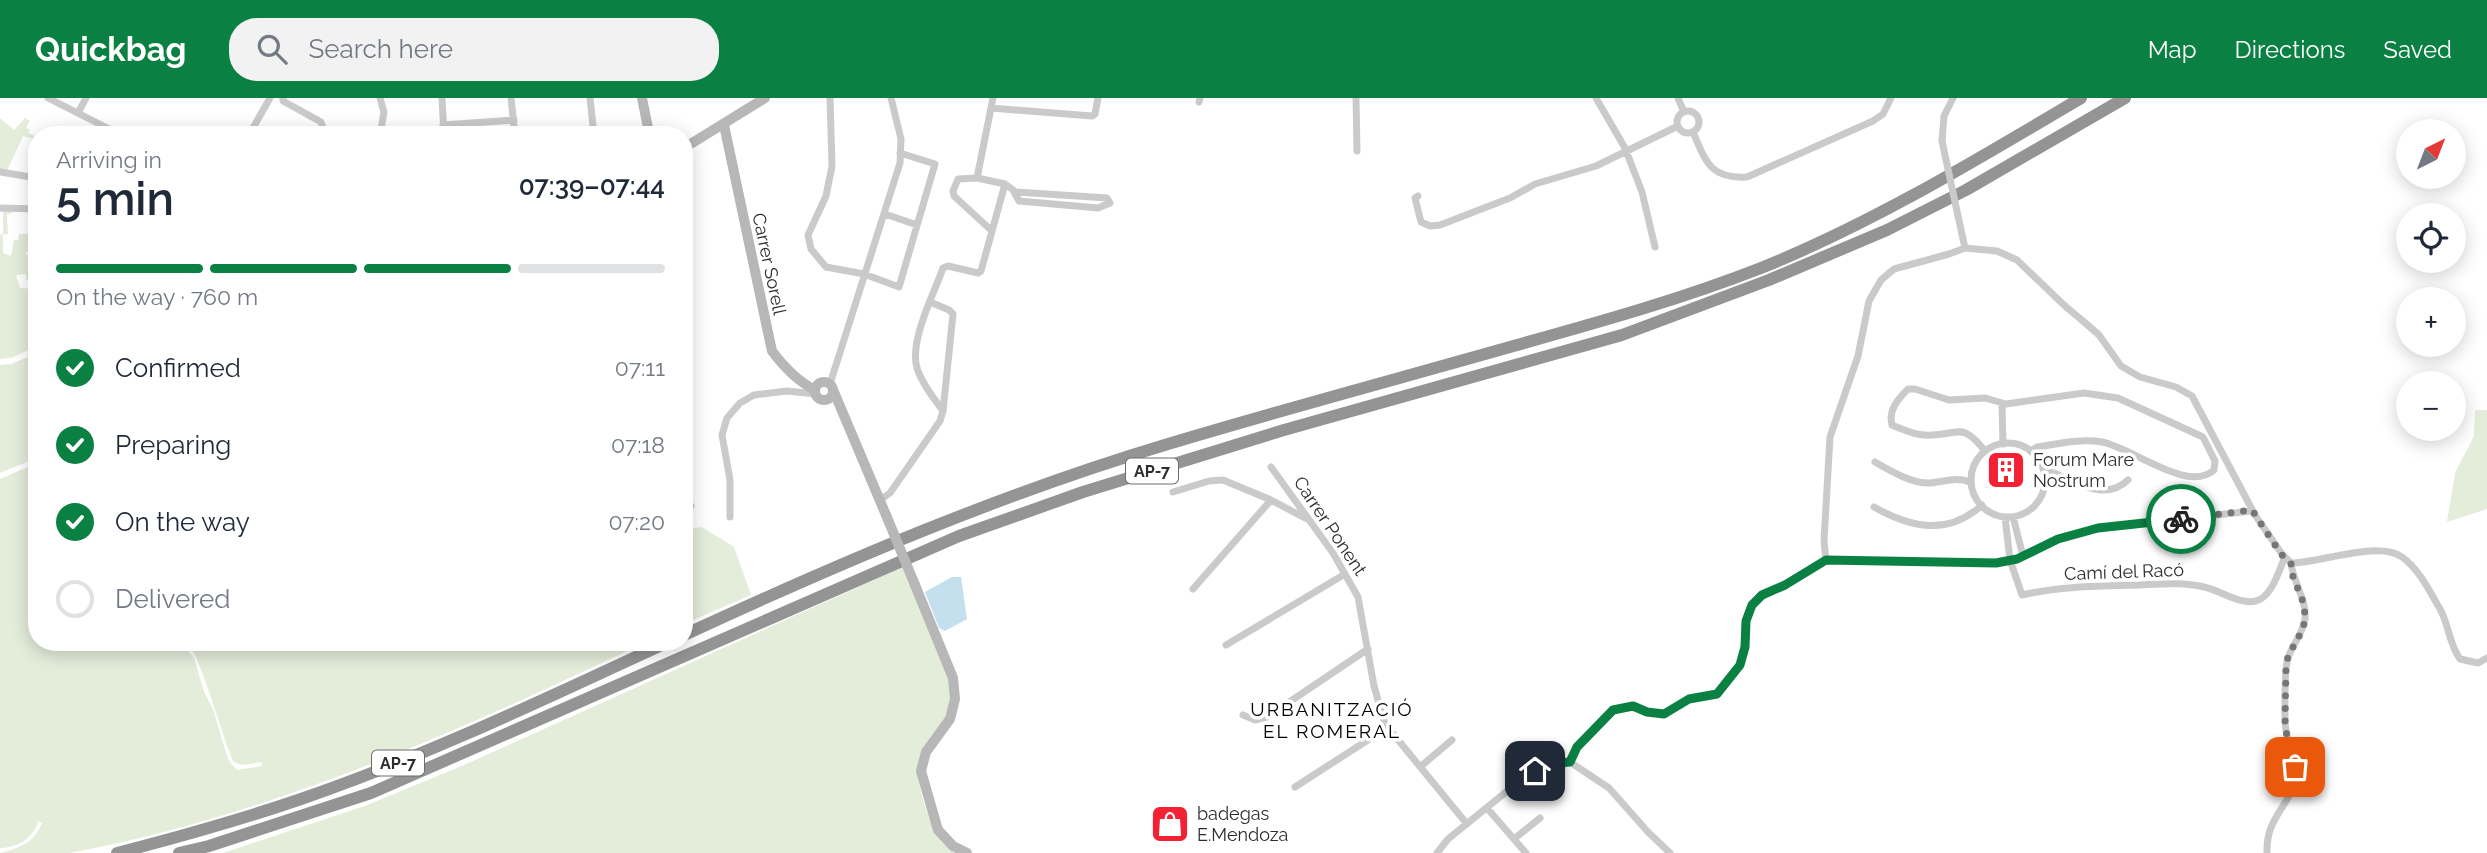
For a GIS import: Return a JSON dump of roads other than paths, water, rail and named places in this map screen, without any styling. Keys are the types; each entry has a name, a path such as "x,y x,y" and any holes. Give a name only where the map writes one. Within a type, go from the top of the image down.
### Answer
{"highway":[{"name":"AP-7","path":"693,631 905,536 1079,472 1168,444 1613,318 1763,267 1821,242 1906,198 2081,98"},
{"name":"AP-7","path":"179,853 209,846 371,793 959,536 1083,492 1270,434 1622,335 1769,281 1886,230 1954,195 2125,98"},
{"name":"AP-7","path":"117,853 189,835 301,799 413,757 648,651"}],"street":[{"path":"48,98 103,126"},
{"path":"78,113 86,98"},
{"path":"255,126 270,98"},
{"path":"283,98 283,101 321,122 322,126"},
{"path":"380,98 384,113 382,126"},
{"path":"442,98 443,125 514,120"},
{"path":"511,98 515,126"},
{"path":"590,98 593,126"},
{"path":"642,98 648,126"},
{"path":"693,143 765,98"},
{"path":"830,98 832,166 826,196 808,235 811,249 826,267 864,274 899,287 935,164 900,153"},
{"path":"825,400 831,398 864,274 900,163 901,139 891,98"},
{"path":"977,178 993,98"},
{"path":"991,108 1091,116 1095,114 1098,98"},
{"path":"1356,98 1357,150"},
{"path":"1596,98 1626,151 1642,192 1655,247"},
{"path":"1678,98 1684,112"},
{"path":"1693,132 1705,161 1715,172 1731,178 1747,177 1873,121 1882,114 1891,98"},
{"path":"1954,98 1944,116 1942,141 1965,248"},
{"path":"1692,111 1698,116 1699,127 1693,132 1686,133 1678,126 1678,119 1684,112 1692,111"},
{"name":"Carrer Sorell","path":"724,125 772,351 784,366 815,392"},
{"path":"1418,196 1415,203 1421,222 1430,226 1440,225 1510,198 1535,184 1595,166 1678,126"},
{"path":"0,172 28,177"},
{"path":"992,231 954,197 953,191 958,179 977,178 1005,184 1014,191 1019,201 1098,208 1110,203 1107,198 1014,191"},
{"path":"944,409 932,396 917,367 916,348 943,268 948,265 978,273 981,271 1005,184"},
{"path":"0,208 28,209"},
{"path":"885,214 917,225"},
{"path":"1826,560 1824,541 1830,437 1858,356 1869,301 1881,280 1894,269 1965,248 1997,251 2017,260 2099,335 2122,366 2140,377 2176,387 2192,396 2254,512 2288,560 2304,604 2305,617 2303,629 2288,656 2286,668 2285,720 2295,767 2294,782 2268,829 2267,853"},
{"path":"880,500 890,494 940,421 944,409 953,314 930,302"},
{"path":"815,392 822,382 832,388 953,678 955,688 950,719 923,759 921,778 938,830 953,846 967,853"},
{"path":"1985,451 1975,438 1964,431 1925,435 1892,425 1894,405 1908,389 1949,400 1985,398 2002,404 2084,393 2118,398 2203,438 2215,461 2214,470 2203,476 2190,477 2105,442 2089,440 2036,447 2030,451"},
{"path":"730,517 730,480 722,435 727,418 740,403 754,395 786,391 815,392"},
{"path":"932,396 940,397 946,391"},
{"path":"815,392 820,399 844,414"},
{"path":"2002,404 2003,444"},
{"path":"2010,443 2030,451 2036,455 2044,472 2045,485 2040,498 2030,510 2014,517 1989,512 1976,498 1971,483 1972,469 1980,455 1992,447 2010,443"},
{"path":"1875,463 1914,481 1928,483 1965,480 1971,483"},
{"name":"Carrer Ponent","path":"1271,467 1309,520 1358,597 1374,686 1388,727 1466,824"},
{"path":"2044,472 2049,471 2092,489 2108,491 2120,488 2128,480"},
{"path":"1173,492 1209,481 1223,480 1271,500 1309,520"},
{"path":"1193,589 1271,500"},
{"path":"1874,507 1910,524 1936,526 1959,520 1983,505"},
{"path":"1570,762 1577,747 1613,710 1633,706 1647,712 1664,714 1689,699 1717,694 1740,665 1745,647 1746,621 1752,605 1762,595 1785,585 1826,560 1996,563 2023,556 2058,539 2098,528 2254,512"},
{"path":"2005,517 2010,560"},
{"path":"2014,517 2023,556"},
{"path":"2288,560 2306,563 2385,551 2401,555 2413,567 2444,616 2453,650 2460,659 2477,663 2487,658"},
{"name":"Camí del Racó","path":"2010,560 2022,595 2096,586 2174,584 2205,587 2230,597 2254,601 2263,597 2288,560"},
{"path":"1226,645 1345,574"},
{"path":"1243,715 1255,720 1274,713 1368,649"},
{"path":"1295,787 1388,727"},
{"path":"1420,767 1452,740"},
{"path":"1440,852 1448,839 1522,779 1547,764 1570,762 1609,788 1670,853"},
{"path":"1487,808 1526,853"},
{"path":"1514,839 1540,818"}],"water":[{"path":"952,577 961,577 967,619 945,631 939,628 925,592"}],"place":[{"name":"Forum Mare Nostrum","path":"2006,470"},
{"name":"badegas E.Mendoza","path":"1170,824"}],"district":[{"name":"URBANITZACIÓ EL ROMERAL","path":"1332,720"}]}
